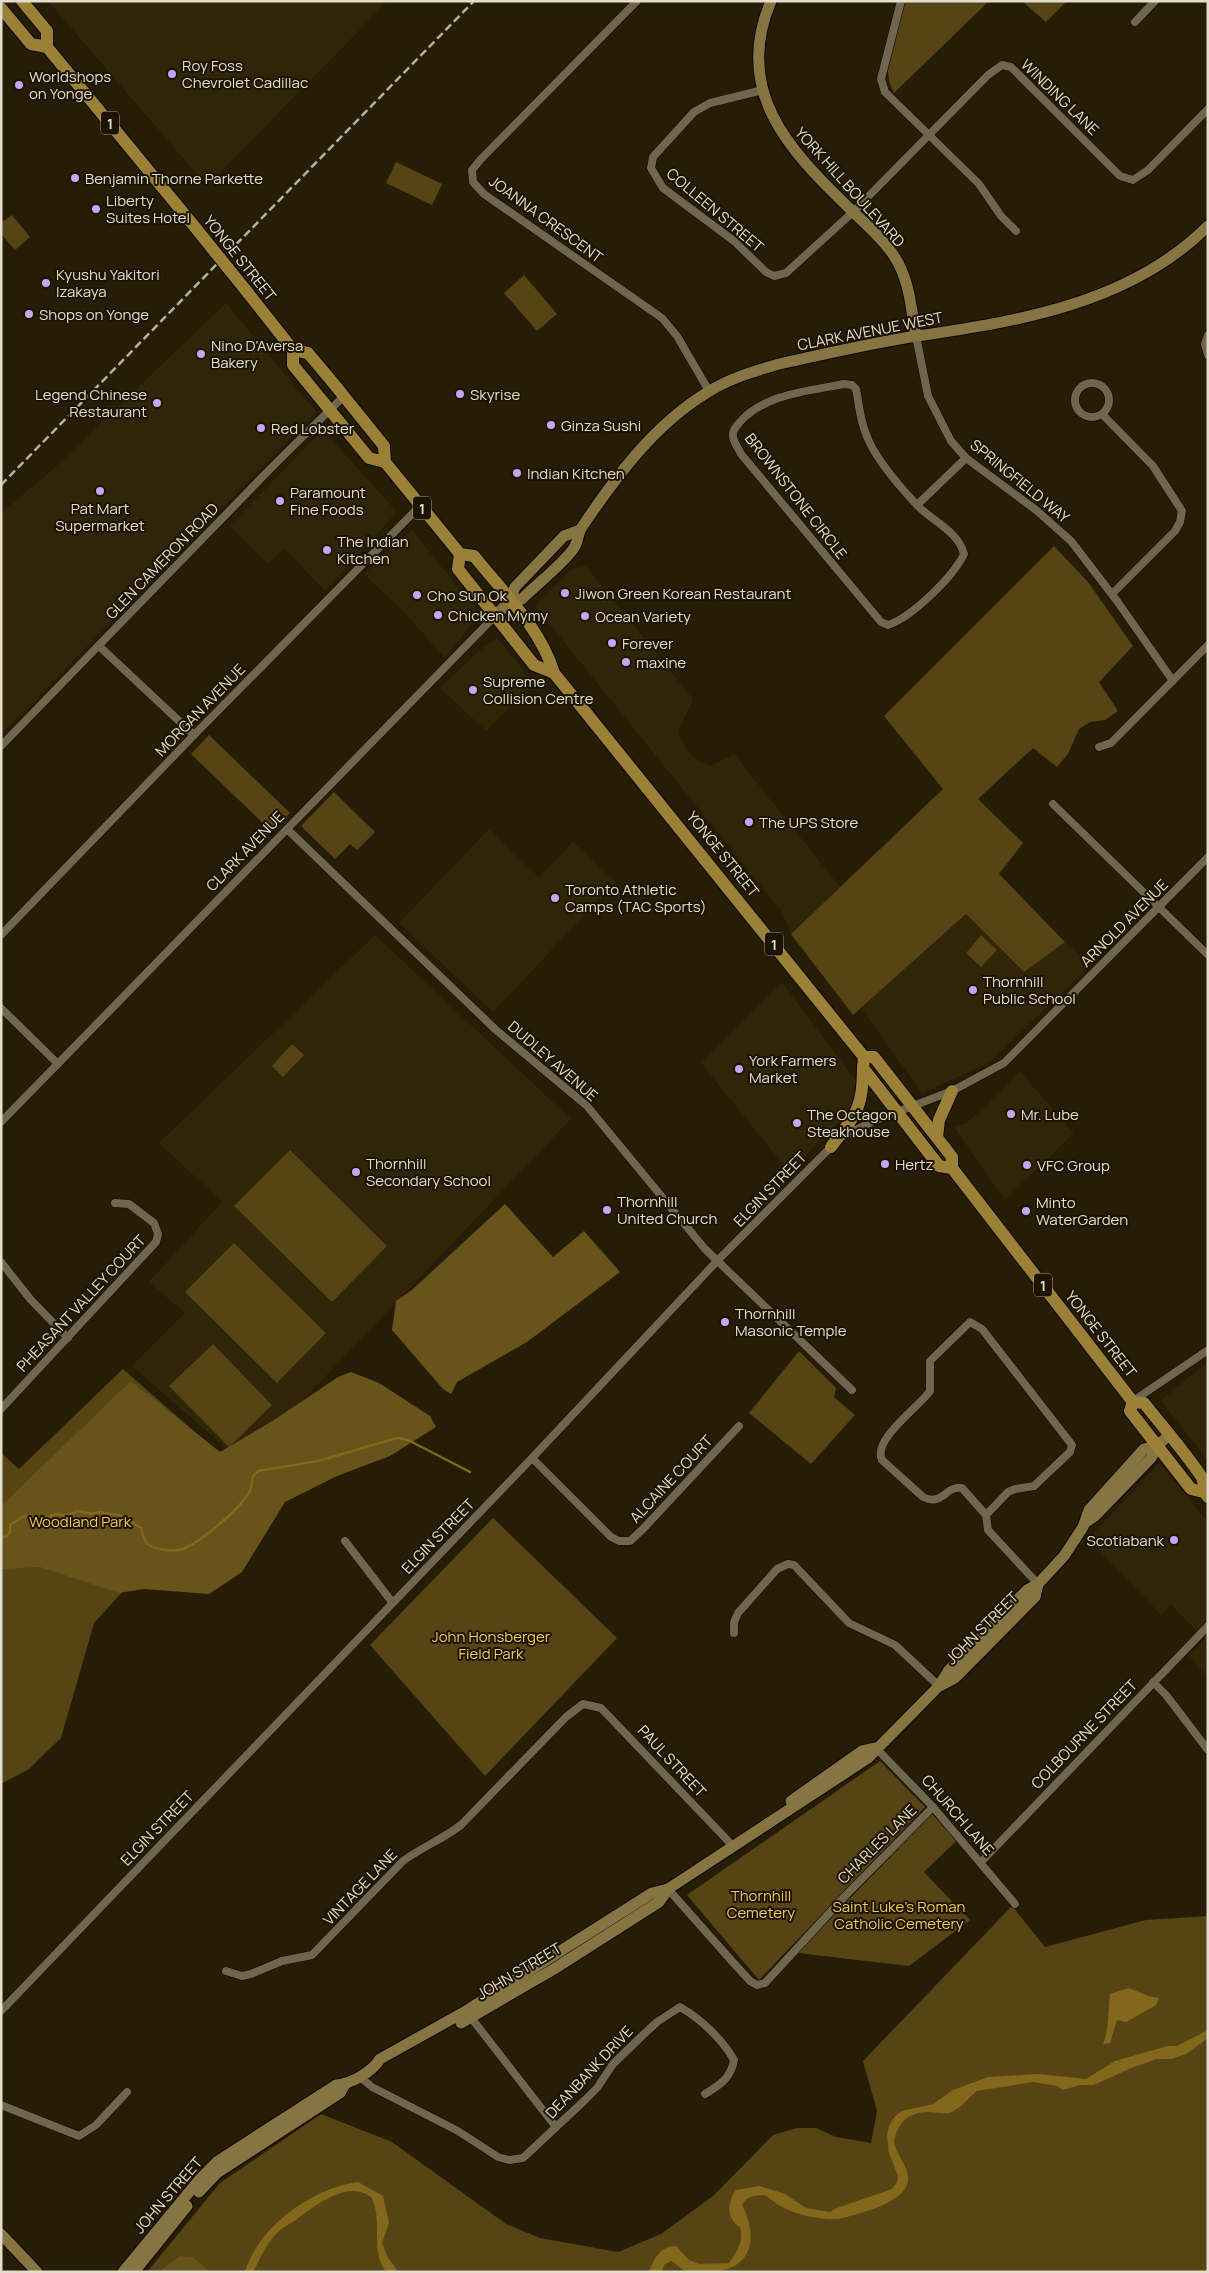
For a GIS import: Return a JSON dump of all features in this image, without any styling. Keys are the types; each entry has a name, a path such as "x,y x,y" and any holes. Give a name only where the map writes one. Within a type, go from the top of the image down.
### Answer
{"main road":[{"name":"YONGE STREET","path":"22,1 47,31 47,47 293,350 293,365 369,458 385,462"},
{"name":"YORK HILL BOULEVARD","path":"772,1 760,46 762,90 770,113 794,152 884,244 901,267 906,280 916,336"},
{"name":"YONGE STREET","path":"1,8 30,44 47,47"},
{"name":"CLARK AVENUE WEST","path":"510,601 522,599 574,548 580,530 615,481 645,444 669,420 709,391 750,373 779,364 916,336 1042,314 1093,298 1125,284 1170,259 1208,226"},
{"name":"YONGE STREET","path":"293,350 308,353 384,446 385,462 420,506 460,554 474,556 549,654 554,673 864,1063 896,1113 939,1166 952,1168"},
{"name":"YONGE STREET","path":"460,554 458,569 534,665 554,673"},
{"name":"CLARK AVENUE","path":"496,615 510,601"},
{"name":"YONGE STREET","path":"864,1063 874,1058 937,1137 952,1157 952,1168 1133,1402 1144,1403 1203,1478 1205,1494 1191,1489 1157,1446 1130,1411 1133,1402"},
{"path":"830,1147 855,1115 861,1101 864,1063"},
{"path":"937,1137 939,1120 952,1091"},
{"name":"JOHN STREET","path":"123,2272 200,2179 218,2161 336,2085 345,2084 376,2066 380,2059 468,2014 652,1893 668,1889 732,1845 747,1830 862,1751 876,1748 939,1686 955,1664 1027,1590 1038,1584 1064,1556 1086,1522 1089,1510 1144,1449 1157,1446 1169,1435"},
{"name":"JOHN STREET","path":"134,2272 204,2185 216,2173 340,2093 345,2084"},
{"path":"1,2234 37,2272"}],"street":[{"name":"JOANNA CRESCENT","path":"636,1 481,159 472,170 473,182 484,194 662,318 677,336 709,391"},
{"path":"901,1 881,79 885,92 979,184 1001,216 1016,231"},
{"path":"1135,22 1155,1"},
{"name":"WINDING LANE","path":"853,212 988,75 1002,66 1011,66 1120,176 1133,180 1148,170 1208,109"},
{"name":"COLLEEN STREET","path":"762,90 710,103 694,112 653,156 651,168 663,188 734,241 766,272 774,276 786,273 853,212"},
{"path":"1208,334 1205,344 1208,355"},
{"name":"SPRINGFIELD WAY","path":"916,336 928,396 946,433 966,458 1036,510 1071,541 1112,594 1173,680"},
{"name":"BROWNSTONE CIRCLE","path":"844,384 852,385 856,389 866,435 889,473 917,505 953,534 961,544 964,554 955,569 928,596 897,622 888,625 881,622 748,461 732,437 733,430 757,408 776,398 844,384"},
{"path":"1089,384 1100,385 1107,393 1108,404 1102,414 1093,417 1087,416 1078,410 1076,394 1084,386 1089,384"},
{"name":"GLEN CAMERON ROAD","path":"1,746 274,465 344,396"},
{"path":"1102,414 1152,466 1182,511 1180,522 1175,531 1112,594"},
{"path":"917,505 966,458"},
{"name":"MORGAN AVENUE","path":"1,935 194,735 420,506"},
{"name":"CLARK AVENUE","path":"1,1122 496,615"},
{"path":"1100,747 1111,743 1208,645"},
{"path":"99,646 194,735"},
{"path":"1053,804 1208,955"},
{"name":"DUDLEY AVENUE","path":"287,829 496,1030 587,1106 705,1249 852,1390"},
{"name":"ARNOLD AVENUE","path":"913,1107 952,1091 1004,1063 1208,858"},
{"path":"1,1008 58,1064"},
{"name":"ELGIN STREET","path":"1,2011 532,1458 718,1260 830,1147 846,1134 913,1107"},
{"name":"PHEASANT VALLEY COURT","path":"1,1409 156,1242 158,1234 154,1223 129,1204 115,1203"},
{"path":"1,1262 31,1300 68,1338"},
{"path":"986,1515 1008,1492 1034,1486 1070,1452 1072,1445 982,1329 970,1322 930,1361 930,1391 884,1440 879,1451 882,1460 923,1497 929,1500 939,1499 953,1488 962,1488 986,1515 988,1530 1038,1584"},
{"path":"1133,1402 1208,1350"},
{"name":"ALCAINE COURT","path":"532,1458 611,1537 619,1541 630,1541 643,1530 739,1426"},
{"path":"345,1541 392,1602"},
{"path":"734,1633 734,1622 738,1613 773,1576 777,1569 788,1564 794,1566 849,1623 895,1645 939,1686"},
{"name":"COLBOURNE STREET","path":"981,1862 1208,1626"},
{"path":"1153,1682 1166,1695 1208,1750"},
{"name":"PAUL STREET","path":"587,1703 601,1708 610,1716 732,1845"},
{"name":"VINTAGE LANE","path":"226,1971 242,1976 282,1961 312,1955 403,1861 416,1851 447,1836 461,1825 576,1708 587,1703"},
{"name":"CHURCH LANE","path":"876,1748 933,1807 1015,1904"},
{"name":"CHARLES LANE","path":"668,1889 750,1981 757,1985 765,1983 846,1895 933,1807"},
{"name":"DEANBANK DRIVE","path":"359,2076 372,2087 458,2132 498,2157 509,2160 523,2158 597,2088 613,2064 656,2022 680,2007 691,2013 708,2028 728,2049 734,2060 731,2074 721,2084 705,2094"},
{"path":"468,2014 556,2127"},
{"path":"1,2105 79,2136 96,2125 127,2092"}],"shaded area":[{"path":"48,1 388,1 207,186"},
{"path":"226,303 316,412 1,735 1,513 50,472"},
{"path":"323,430 397,512 325,591 284,548 268,564 229,526"},
{"path":"412,530 479,614 445,658 405,613 364,574"},
{"path":"586,566 693,699 678,732 685,748 697,760 710,766 734,754 840,887 791,934 782,912 535,606 572,569"},
{"path":"497,638 534,683 486,731 440,688 480,650"},
{"path":"489,829 539,877 573,842 616,882 493,1012 399,923"},
{"name":"Thornhill Public School","path":"966,914 1024,971 1065,942 1091,965 989,1063 922,1093 861,1008"},
{"name":"Thornhill Secondary School","path":"375,935 571,1119 243,1463 132,1366 185,1313 149,1282 222,1202 159,1143"},
{"path":"782,982 860,1086 854,1107 789,1172 701,1063"},
{"path":"1020,1072 1074,1133 1005,1200 953,1126 967,1123"},
{"path":"1208,1362 1208,1461 1161,1400"},
{"path":"1159,1463 1208,1522 1208,1677 1189,1656 1205,1639 1171,1605 1161,1615 1088,1539"},
{"path":"1129,1988 1148,1996 1159,1998 1156,2005 1126,2022 1117,2020 1110,2043 1103,2044 1110,1994"},
{"path":"1208,2030 1208,2038 1186,2054 1171,2059 1157,2059 1131,2068 1094,2085 1080,2085 1063,2090 1057,2086 1033,2082 977,2091 961,2106 949,2113 922,2112 910,2116 901,2124 894,2142 906,2169 908,2178 906,2187 891,2201 858,2214 839,2219 830,2219 810,2217 791,2211 767,2196 753,2196 742,2205 750,2230 748,2252 734,2266 722,2271 688,2272 671,2261 664,2265 662,2272 649,2272 658,2254 666,2248 676,2246 689,2260 699,2264 729,2263 737,2250 741,2237 740,2227 732,2220 729,2210 736,2190 760,2186 785,2194 806,2208 830,2212 892,2189 897,2182 898,2176 889,2153 887,2136 889,2126 895,2116 902,2111 933,2104 953,2090 988,2077 1038,2074 1086,2079 1115,2061 1168,2046 1177,2046"},
{"path":"358,2182 383,2196 389,2223 382,2243 387,2256 398,2272 386,2272 381,2263 378,2254 375,2206 371,2197 362,2192 352,2191 332,2196 280,2230 268,2244 253,2272 245,2272 252,2255 262,2240 274,2225 289,2212 323,2192"}],"green space":[{"path":"905,1 989,1 894,93 889,81 888,70"},
{"path":"1022,1 1067,1 1046,22"},
{"path":"396,162 442,184 432,205 386,183"},
{"path":"12,215 30,237 15,250 1,234 1,223"},
{"path":"524,275 557,314 537,331 504,293"},
{"path":"1054,546 1088,582 1133,646 1099,682 1118,711 1105,720 1090,722 1079,729 1068,754 1057,767 1033,748 978,799 1023,843 999,874 1065,942 1024,972 966,914 853,1015 791,934 943,789 884,716"},
{"path":"209,735 290,813 272,832 191,754"},
{"path":"334,792 375,832 357,850 350,844 335,859 301,826"},
{"path":"981,935 997,950 981,967 966,953"},
{"path":"292,1044 304,1055 283,1077 272,1066"},
{"path":"290,1150 387,1246 332,1302 234,1206"},
{"path":"505,1204 553,1257 584,1231 620,1272 527,1342 457,1382 451,1394 443,1389 392,1330 396,1301 412,1290"},
{"path":"234,1243 326,1333 277,1383 185,1292"},
{"path":"213,1344 272,1405 229,1447 169,1386"},
{"path":"799,1351 836,1388 834,1397 855,1415 811,1464 749,1413"},
{"name":"Woodland Park","path":"123,1369 236,1468 94,1623 61,1738 29,1769 1,1784 1,1453 19,1469"},
{"path":"351,1372 379,1383 430,1416 436,1427 390,1456 337,1476 285,1502 242,1572 209,1594 144,1589 119,1593 40,1567 1,1569 1,1506 131,1381 220,1452 274,1420 338,1377"},
{"name":"John Honsberger Field Park","path":"493,1518 617,1638 485,1776 370,1645"},
{"name":"Thornhill Cemetery","path":"880,1761 925,1807 759,1980 687,1895"},
{"name":"Saint Luke’s Roman Catholic Cemetery","path":"931,1813 957,1840 924,1872 970,1920 909,1966 798,1953"},
{"path":"1012,1906 1045,1947 1146,1920 1208,1916 1208,2272 147,2272 220,2183 321,2114 392,2142 506,2224 540,2238 618,2252 661,2234 713,2196 773,2135 797,2128 816,2128 836,2137 871,2143 877,2111 863,2061"},
{"path":"180,2256 193,2257 209,2272 159,2272"}],"waterway":[{"path":"1,1537 7,1536 10,1532 10,1525 24,1516 45,1518 56,1514 66,1516 78,1511 92,1514 99,1512 129,1517 134,1524 141,1528 145,1540 152,1546 160,1549 180,1550 210,1532 238,1507 250,1491 253,1478 258,1471 318,1461 397,1438 408,1440 470,1472"}],"railway":[{"path":"1,485 474,1"}],"place":[{"name":"Roy Foss Chevrolet Cadillac","path":"172,74"},
{"name":"Worldshops on Yonge","path":"19,85"},
{"name":"Benjamin Thorne Parkette","path":"75,178"},
{"name":"Liberty Suites Hotel","path":"96,209"},
{"name":"Kyushu Yakitori Izakaya","path":"46,283"},
{"name":"Shops on Yonge","path":"29,314"},
{"name":"Nino D'Aversa Bakery","path":"201,354"},
{"name":"Skyrise","path":"460,394"},
{"name":"Legend Chinese Restaurant","path":"157,403"},
{"name":"Ginza Sushi","path":"551,425"},
{"name":"Red Lobster","path":"261,428"},
{"name":"Indian Kitchen","path":"517,473"},
{"name":"Pat Mart Supermarket","path":"100,491"},
{"name":"Paramount Fine Foods","path":"280,501"},
{"name":"The Indian Kitchen","path":"327,550"},
{"name":"Jiwon Green Korean Restaurant","path":"565,593"},
{"name":"Cho Sun Ok","path":"417,595"},
{"name":"Chicken Mymy","path":"438,615"},
{"name":"Ocean Variety","path":"585,616"},
{"name":"Forever","path":"612,643"},
{"name":"maxine","path":"626,662"},
{"name":"Supreme Collision Centre","path":"473,690"},
{"name":"The UPS Store","path":"749,822"},
{"name":"Toronto Athletic Camps (TAC Sports)","path":"555,898"},
{"name":"Thornhill Public School","path":"973,990"},
{"name":"York Farmers Market","path":"739,1069"},
{"name":"Mr. Lube","path":"1011,1114"},
{"name":"The Octagon Steakhouse","path":"797,1123"},
{"name":"Hertz","path":"885,1164"},
{"name":"VFC Group","path":"1027,1165"},
{"name":"Thornhill Secondary School","path":"356,1172"},
{"name":"Thornhill United Church","path":"607,1210"},
{"name":"Minto WaterGarden","path":"1026,1211"},
{"name":"Thornhill Masonic Temple","path":"725,1322"},
{"name":"Scotiabank","path":"1174,1540"}]}
